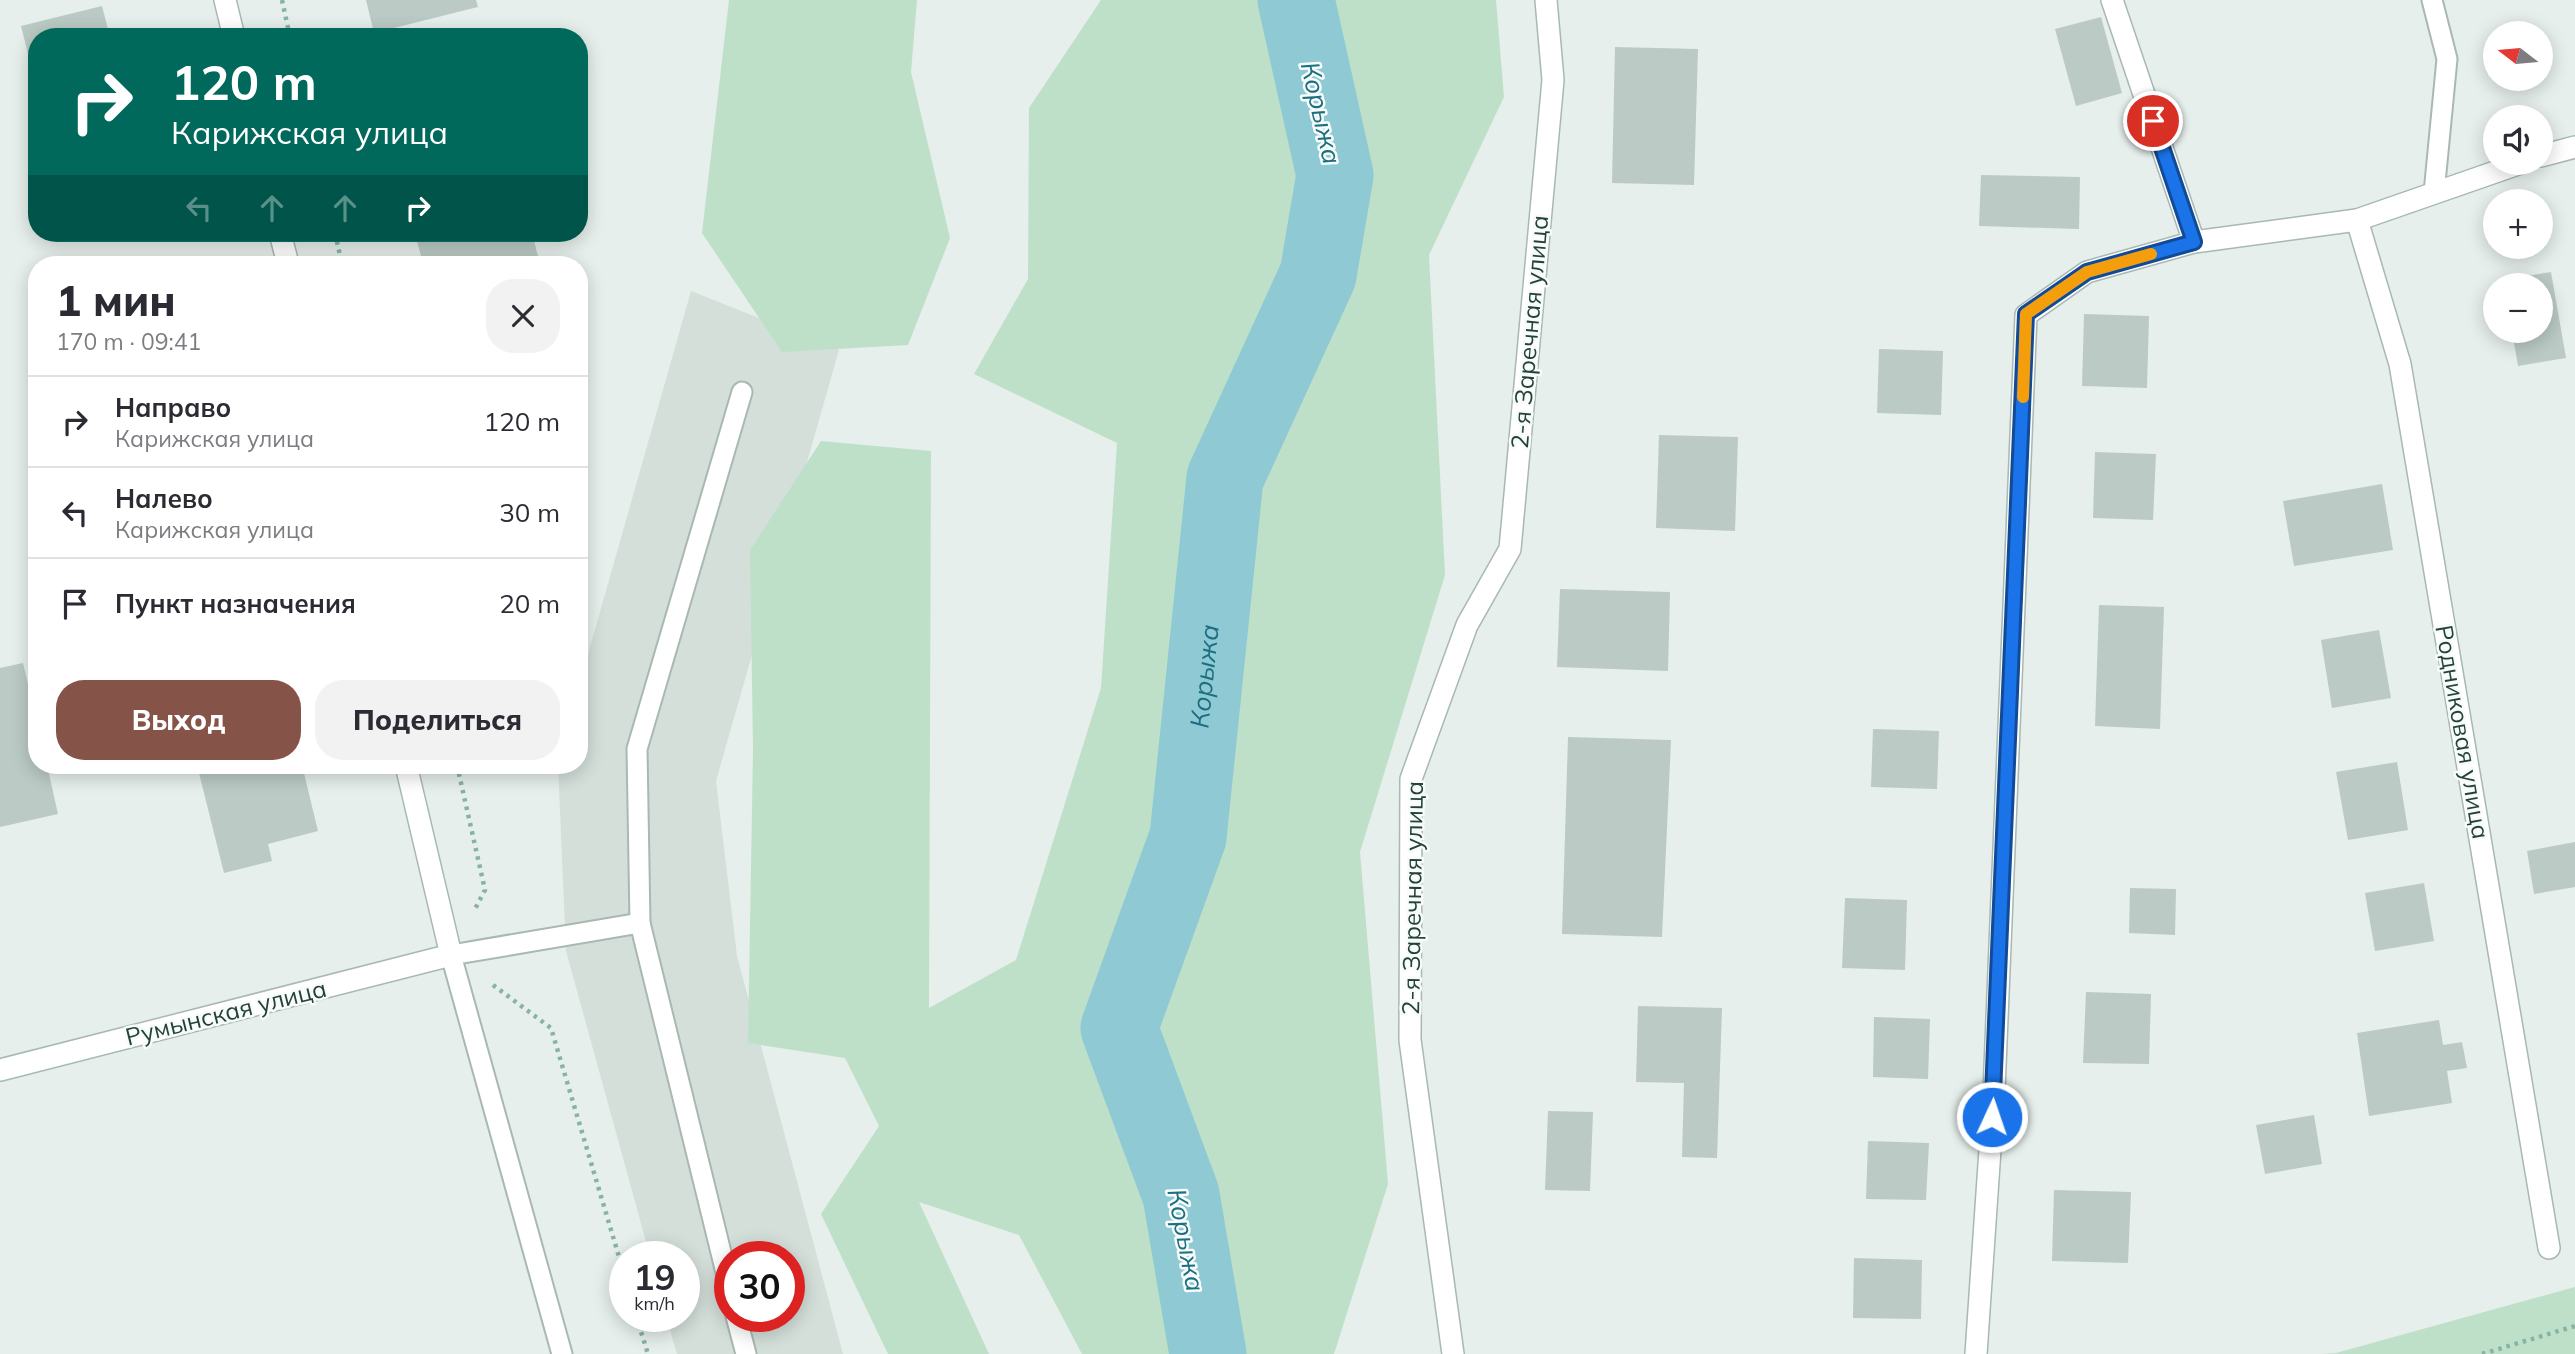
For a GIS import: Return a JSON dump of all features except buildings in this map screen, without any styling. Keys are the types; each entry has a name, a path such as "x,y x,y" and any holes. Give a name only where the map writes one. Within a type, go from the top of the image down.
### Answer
{"street":[{"path":"225,0 232,28"},
{"name":"2-я Заречная улица","path":"1452,1354 1410,1040 1411,779 1467,625 1510,550 1553,80 1546,0"},
{"path":"2112,0 2194,242"},
{"path":"2553,153 2575,147"},
{"path":"1976,1354 1994,1091 2026,314 2087,272 2194,242 2357,220 2486,175"},
{"name":"Родниковая улица","path":"2357,220 2400,364 2549,1248"},
{"path":"408,774 452,955"},
{"name":"Румынская улица","path":"0,1070 452,955"}],"lane":[{"path":"2432,0 2448,59 2434,193"},
{"path":"718,1241 640,923 637,749 742,392"},
{"path":"562,1354 452,955 640,923"},
{"path":"740,1332 746,1354"}],"path":[{"path":"282,0 288,28"},
{"path":"459,774 485,890 452,955 551,1028 614,1241"},
{"path":"2482,1354 2575,1326"},
{"path":"641,1332 648,1354"}],"shaded area":[{"path":"691,291 839,350 716,781 737,956 843,1354 677,1354 671,1332 700,1332 700,1241 646,1241 566,951 558,774 588,774 588,654"}],"green space":[{"path":"729,0 917,0 911,72 950,238 908,345 782,352 702,233"},
{"path":"1101,0 1496,0 1504,97 1429,255 1445,575 1360,852 1388,1184 1334,1354 1082,1354 1019,1235 919,1202 989,1354 888,1354 821,1214 879,1126 845,1058 748,1043 753,750 750,550 821,441 931,451 929,1008 1016,960 1101,688 1117,443 974,374 1028,279 1029,108"},
{"path":"2575,1287 2575,1354 2321,1354 2336,1353"}],"waterway":[{"name":"Корыжа","path":"1208,1354 1181,1195 1119,1028 1188,837 1225,478 1318,275 1335,175 1296,0"}],"slow traffic":[{"path":"2023,397 2026,314 2087,272 2151,254"}],"route":[{"path":"1992,1117 2026,314 2087,272 2194,242 2153,121"}]}
